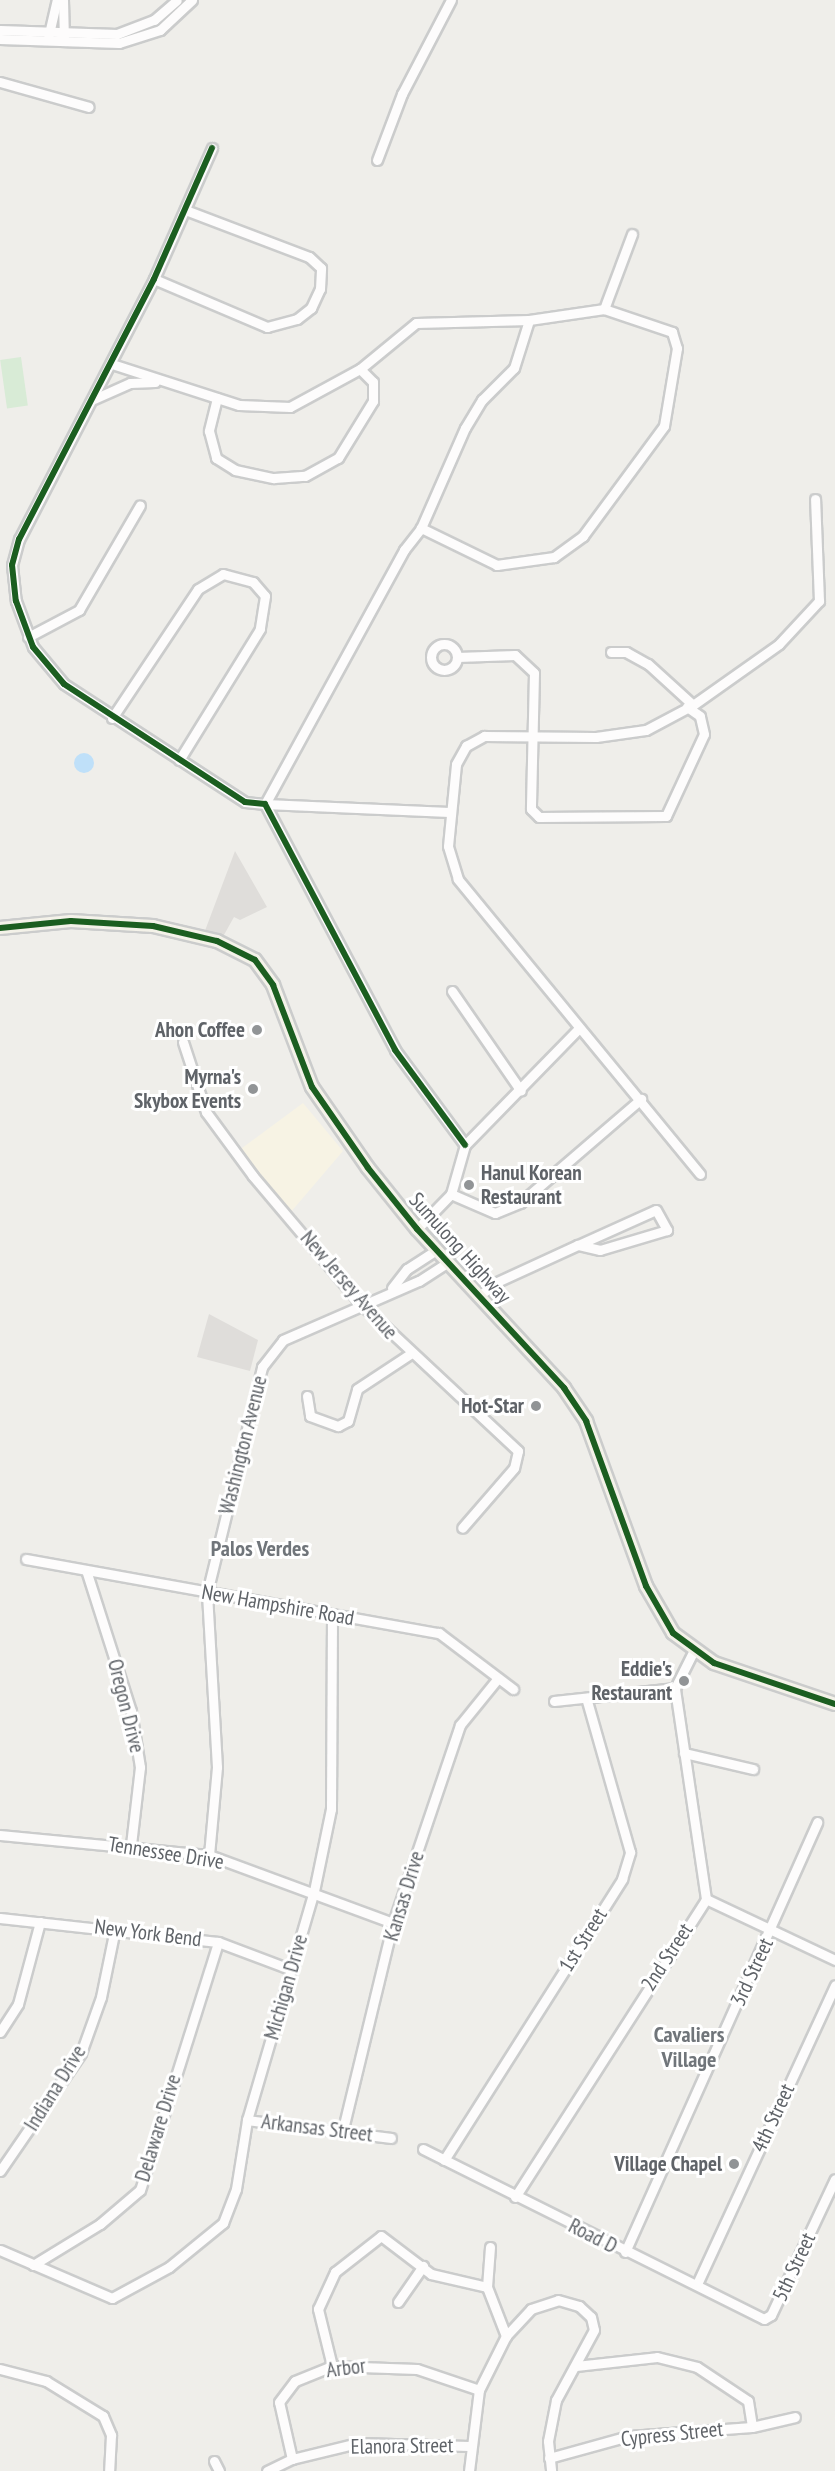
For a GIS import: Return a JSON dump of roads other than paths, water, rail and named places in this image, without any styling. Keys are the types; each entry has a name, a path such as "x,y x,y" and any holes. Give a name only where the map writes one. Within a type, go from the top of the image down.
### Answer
{"main road":[{"name":"Sumulong Highway","path":"0,928 71,921 134,924 206,937 248,955 273,985 312,1088 417,1229 564,1388 586,1421 658,1612 694,1650 743,1675 835,1704"}],"street":[{"path":"48,39 57,0"},
{"path":"63,0 64,39"},
{"path":"64,39 102,36 138,28 177,0"},
{"path":"0,39 141,38 174,20 192,0"},
{"path":"377,160 402,94 451,0"},
{"path":"0,30 48,39"},
{"path":"0,82 89,107"},
{"path":"212,148 154,279 14,552 13,590 28,637 64,684 112,718 245,802 449,812"},
{"path":"154,279 267,327 297,319 311,308 320,289 321,268 309,257 185,210"},
{"path":"604,309 632,234"},
{"path":"112,364 217,398 261,408 290,407 360,369 416,323 529,320 604,309 672,332 677,348 664,426 583,536 554,557 497,566 421,528"},
{"path":"265,804 404,550 421,528 465,428 482,400 514,368 529,320"},
{"path":"217,398 209,431 216,458 235,470 274,478 305,476 338,458 373,401 373,382 360,369"},
{"path":"94,399 130,383 159,381"},
{"path":"700,1174 641,1099 579,1028 458,879 449,853 449,812 456,764 466,746 484,736 622,736 690,706 779,644 819,601 815,499"},
{"path":"28,637 80,610 140,505"},
{"path":"112,718 198,589 224,574 253,582 265,596 260,629 178,760"},
{"path":"457,657 505,653 524,659 536,681 533,814 663,818 699,754 704,734 700,716 648,664 626,652 611,652"},
{"path":"265,804 396,1050 465,1145"},
{"path":"452,991 521,1091"},
{"path":"417,1229 451,1194 465,1145 521,1091 579,1028"},
{"name":"New Jersey Avenue","path":"183,1042 206,1112 361,1304 410,1354 518,1451 514,1468 462,1528"},
{"path":"451,1194 495,1213 520,1203 641,1099"},
{"path":"480,1295 578,1245 656,1210 667,1230 600,1250 578,1245"},
{"name":"Washington Avenue","path":"392,1288 407,1269 436,1250"},
{"name":"Washington Avenue","path":"209,1855 217,1767 207,1593 262,1367 283,1340 392,1288 419,1281 448,1262"},
{"path":"307,1396 310,1416 338,1426 348,1421 357,1389 410,1354"},
{"name":"New Hampshire Road","path":"26,1559 439,1633 513,1689"},
{"name":"Oregon Drive","path":"86,1570 131,1711 141,1767 131,1845"},
{"name":"Michigan Drive","path":"33,2265 112,2298 170,2267 223,2223 236,2189 247,2120 315,1891 331,1809 332,1614"},
{"path":"694,1650 675,1688 706,1899 835,1960"},
{"name":"Kansas Drive","path":"343,2129 393,1923 460,1725 498,1678"},
{"path":"554,1701 675,1688"},
{"name":"1st Street","path":"444,2160 622,1879 630,1852 586,1698"},
{"path":"684,1753 753,1769"},
{"name":"3rd Street","path":"625,2252 818,1822"},
{"name":"Tennessee Drive","path":"0,1835 131,1845 209,1855 315,1891 393,1923"},
{"name":"2nd Street","path":"515,2197 706,1899"},
{"name":"New York Bend","path":"0,1918 218,1941 291,1969"},
{"path":"0,2032 18,2004 40,1922"},
{"name":"Indiana Drive","path":"0,2171 81,2053 101,1997 115,1929"},
{"name":"Delaware Drive","path":"33,2265 100,2224 140,2190 218,1941"},
{"name":"4th Street","path":"697,2284 835,1985"},
{"name":"Arkansas Street","path":"247,2120 343,2129 389,2138"},
{"name":"Road D","path":"423,2148 515,2197 625,2252 697,2284 764,2319"},
{"name":"5th Street","path":"764,2319 771,2315 835,2178"},
{"path":"332,2366 318,2309 335,2272 381,2236 450,2282 487,2287"},
{"path":"490,2247 487,2287 506,2336"},
{"path":"0,2250 33,2265"},
{"path":"398,2302 423,2266"},
{"path":"469,2471 470,2445 479,2390 506,2336 531,2309 558,2300 579,2306 591,2317 594,2330 556,2400 549,2458 551,2471"},
{"path":"576,2366 657,2357 697,2367 748,2401 752,2427"},
{"name":"Arbor","path":"292,2459 279,2402 295,2381 332,2366 417,2369 479,2390"},
{"path":"0,2369 46,2381 103,2416 111,2435 109,2471"},
{"name":"Cypress Street","path":"549,2458 629,2436 752,2427 795,2416"},
{"name":"Elanora Street","path":"267,2471 292,2459 357,2444 470,2445"},
{"path":"214,2461 219,2471"}],"water":[{"path":"84,753 91,756 94,763 91,770 84,773 77,770 74,763 77,756"}],"place":[{"name":"Ahon Coffee","path":"257,1030"},
{"name":"Myrna's Skybox Events","path":"253,1089"},
{"name":"Hanul Korean Restaurant","path":"469,1185"},
{"name":"Hot-Star","path":"536,1406"},
{"name":"Eddie's Restaurant","path":"684,1681"},
{"name":"Village Chapel","path":"734,2164"}],"district":[{"name":"Palos Verdes","path":"260,1549"},
{"name":"Cavaliers Village","path":"689,2046"}]}
